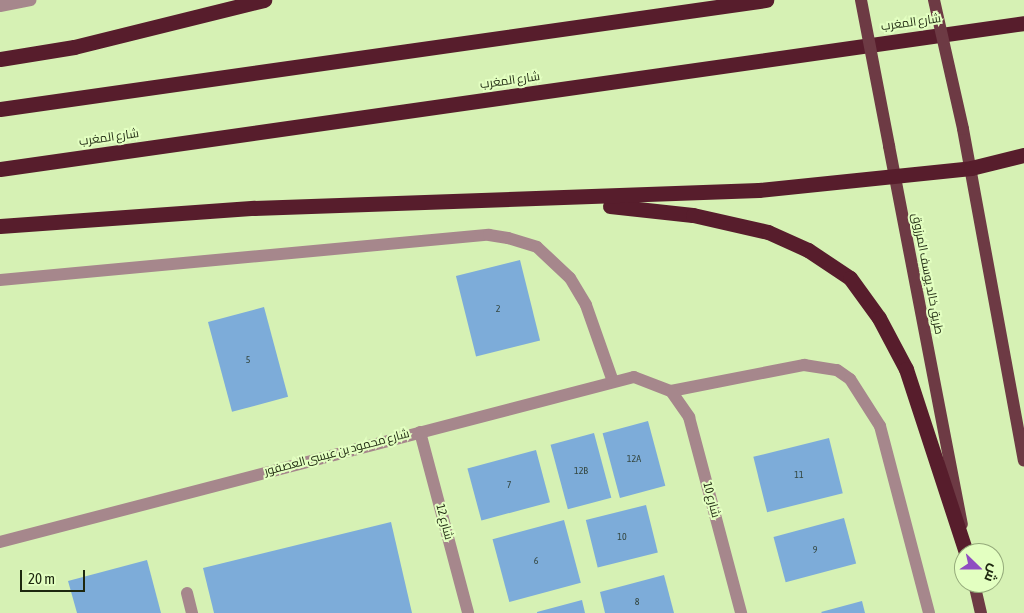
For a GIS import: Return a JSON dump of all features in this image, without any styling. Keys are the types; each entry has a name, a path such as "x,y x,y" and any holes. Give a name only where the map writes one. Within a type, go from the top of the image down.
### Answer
{"highway":[{"path":"0,59 74,47 264,0"},
{"path":"0,109 766,0"},
{"name":"شارع المغرب","path":"0,169 1024,23"},
{"path":"0,226 254,208 554,201 759,190 971,168 1024,155"},
{"path":"554,201 693,215 760,230 808,250 850,278 879,318 906,369 964,543"}],"main road":[{"name":"طريق خالد يوسف المرزوق","path":"860,0 965,543"},
{"path":"934,0 971,168 1024,460"},
{"path":"976,593 981,613"}],"street":[{"path":"0,6 30,0"},
{"path":"0,280 490,235 508,238 537,247 570,278 586,305 612,379"},
{"path":"671,391 804,365 837,370 850,379 880,426 929,613"},
{"name":"شارع محمود بن عيسى العصفور","path":"0,542 420,432 612,379 647,378 671,391"},
{"name":"شارع 10","path":"671,391 689,418 741,613"},
{"name":"شارع 12","path":"420,432 468,613"},
{"path":"187,593 192,613"}],"building":[{"path":"520,260 540,341 476,357 456,276"},
{"path":"264,307 288,397 232,412 208,322"},
{"path":"648,421 665,486 620,498 603,433"},
{"path":"594,433 611,498 568,509 551,445"},
{"path":"829,438 843,493 767,512 753,457"},
{"path":"536,450 550,502 481,521 467,468"},
{"path":"646,505 658,553 598,568 586,520"},
{"path":"844,518 856,563 786,582 773,537"},
{"path":"564,520 581,583 509,602 493,539"},
{"path":"391,522 412,613 214,613 203,568"},
{"path":"147,560 161,613 77,613 68,581"},
{"path":"664,575 674,613 605,613 600,592"},
{"path":"582,600 585,613 537,613 537,612"},
{"path":"862,601 865,613 821,612"}]}
